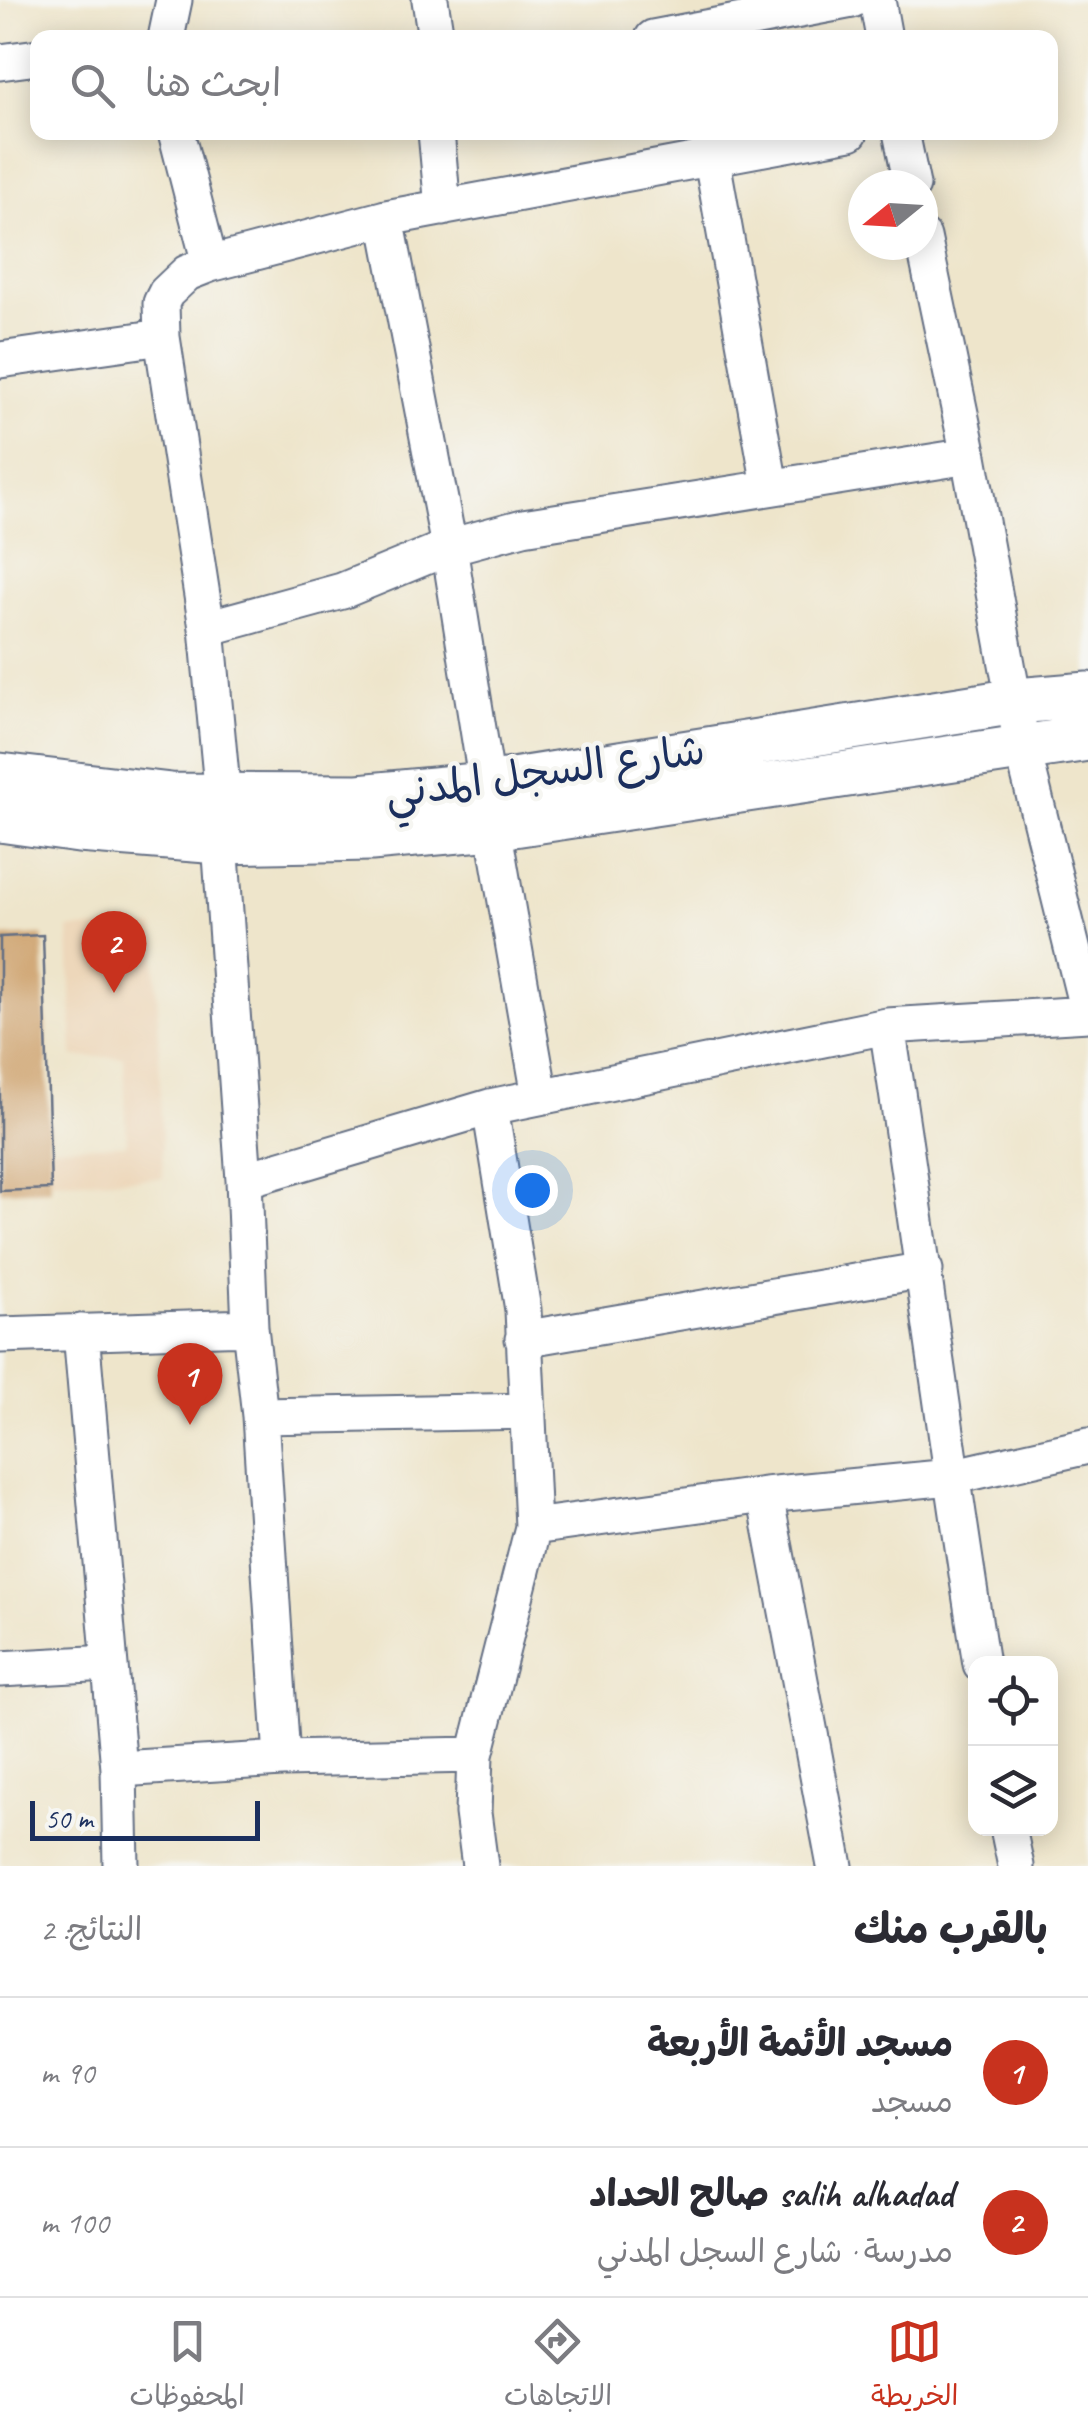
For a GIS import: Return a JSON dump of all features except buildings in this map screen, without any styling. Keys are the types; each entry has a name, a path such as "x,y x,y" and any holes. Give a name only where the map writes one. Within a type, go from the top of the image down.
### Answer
{"street":[{"path":"167,30 174,0"},
{"path":"430,0 435,30"},
{"path":"671,27 852,0"},
{"path":"877,0 883,30"},
{"path":"0,62 30,58"},
{"path":"178,140 210,264"},
{"path":"437,140 442,208"},
{"path":"282,1759 260,1416 250,1326 222,820 207,628 162,337 161,303 187,273 210,264 386,218 709,146 769,140"},
{"path":"903,140 909,170"},
{"path":"709,146 770,486"},
{"path":"386,218 448,547 540,1096"},
{"path":"244,1180 540,1096 887,1026 1088,1013 1022,746 969,456 928,260"},
{"path":"0,360 162,337"},
{"path":"207,628 342,591 448,547 536,524 969,456"},
{"name":"شارع السجل المدني","path":"0,776 130,792 222,820 325,841 1016,701 1088,696"},
{"name":"شارع السجل المدني","path":"490,806 1088,738"},
{"name":"شارع السجل المدني","path":"0,819 79,830 222,820"},
{"path":"887,1026 925,1270 951,1478 981,1656"},
{"path":"480,1866 474,1813 475,1756 532,1528 523,1310 490,1108"},
{"path":"523,1340 925,1270"},
{"path":"0,1336 250,1326"},
{"path":"81,1332 119,1769 121,1866"},
{"path":"260,1416 528,1411"},
{"path":"532,1528 765,1495 951,1478 1088,1446"},
{"path":"765,1495 835,1866"},
{"path":"0,1669 110,1663"},
{"path":"119,1769 282,1759 475,1756"},
{"path":"1010,1836 1016,1866"}],"shaded area":[{"path":"155,927 163,1178 51,1181 50,1147 127,1144 124,1057 73,1057 69,929"}],"place":[{"name":"salih alhadad صالح الحداد","path":"114,993"},
{"name":"مسجد الأئمة الأربعة","path":"190,1425"}]}
